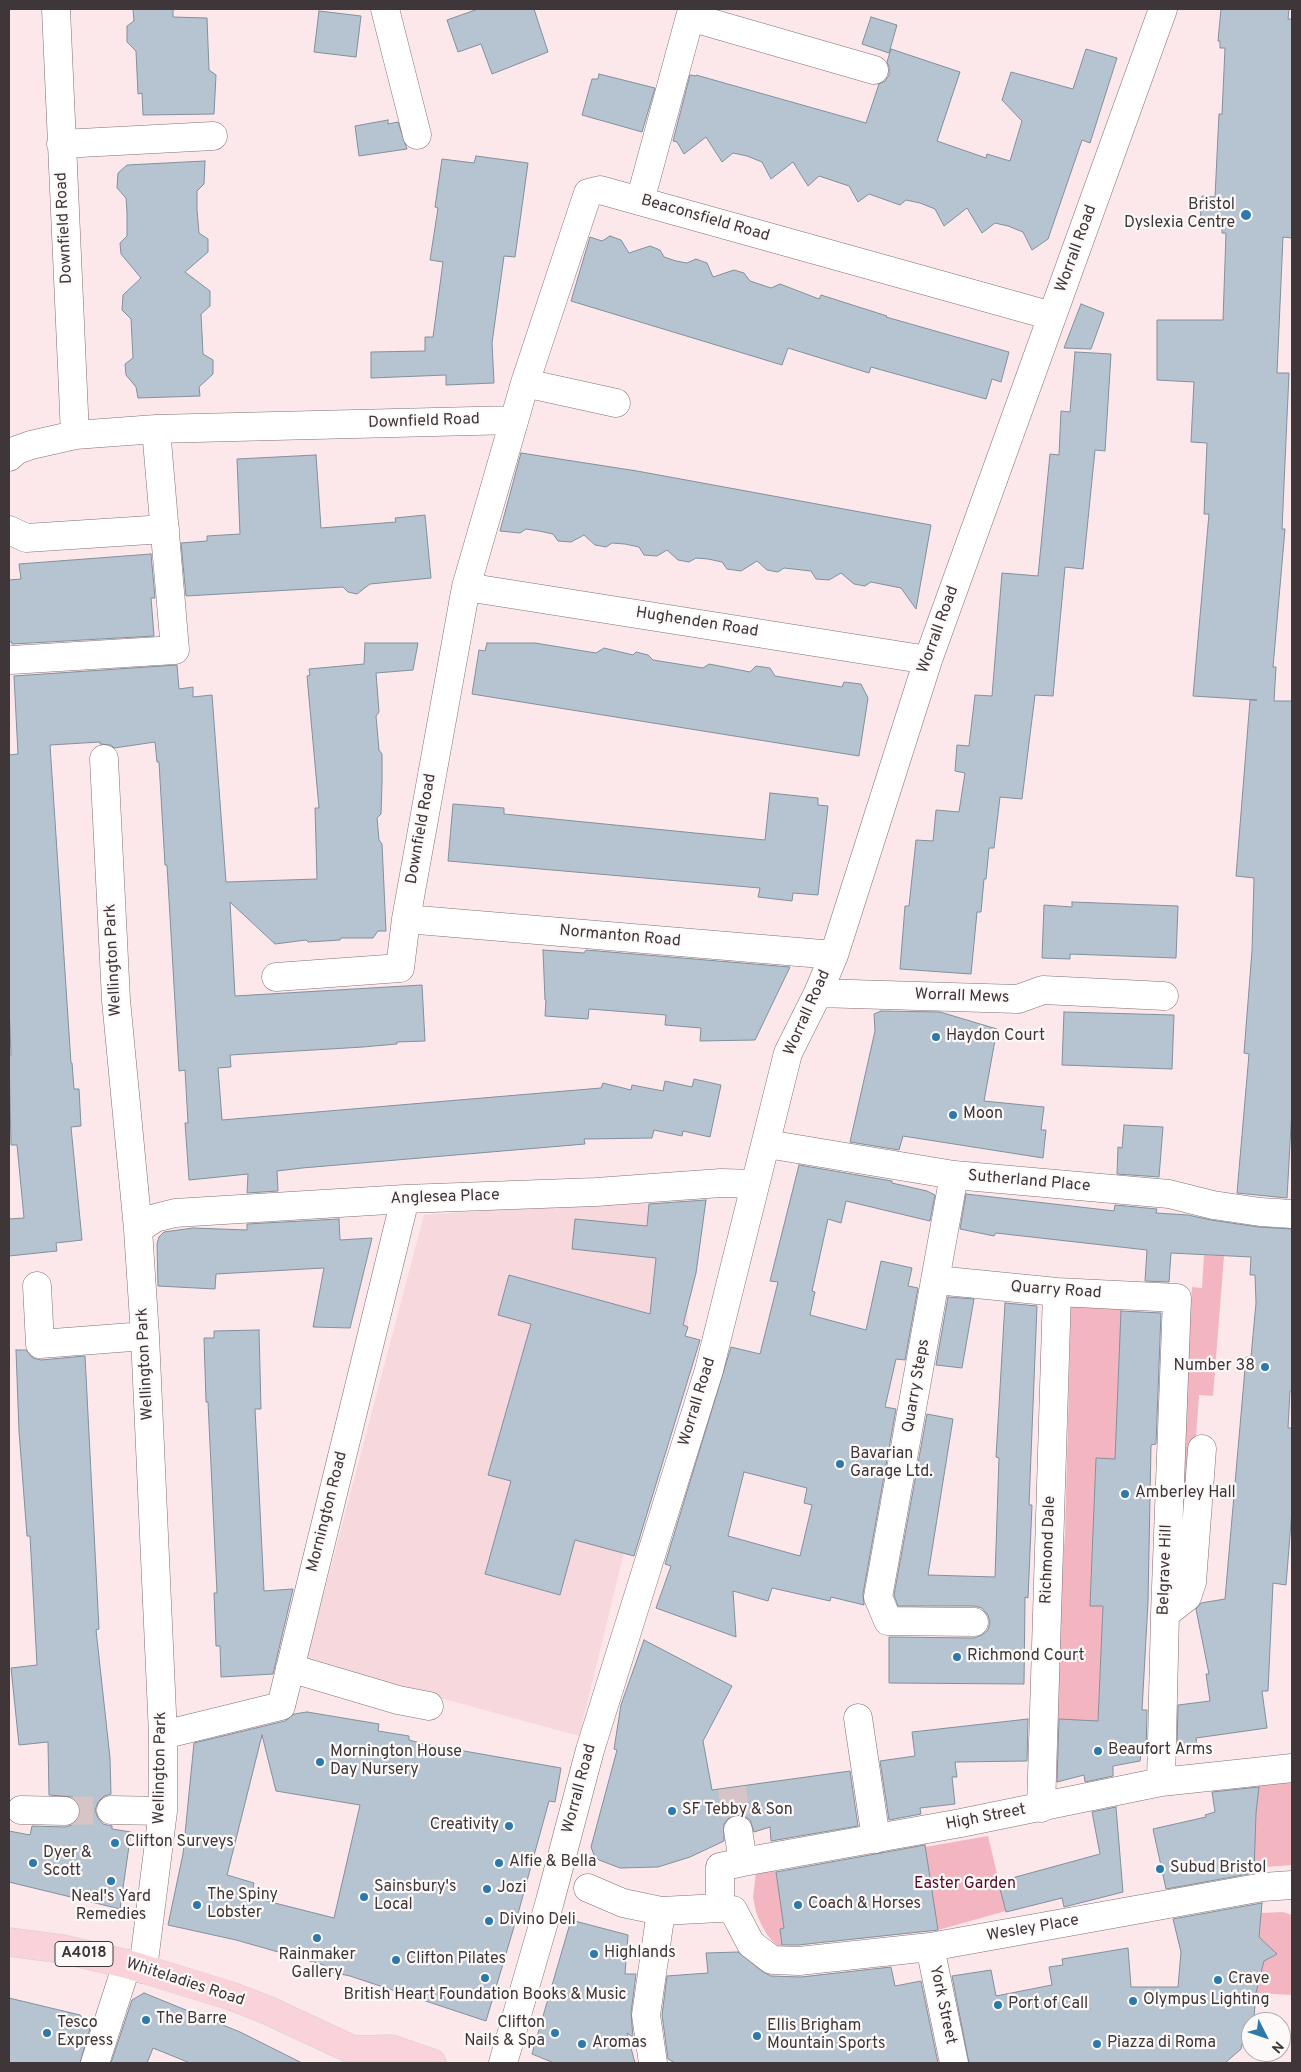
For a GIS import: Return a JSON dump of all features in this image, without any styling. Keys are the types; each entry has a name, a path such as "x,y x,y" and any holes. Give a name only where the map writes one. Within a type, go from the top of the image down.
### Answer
{"main road":[{"name":"Whiteladies Road","path":"9,1942 62,1949 135,1966 231,1996 258,2006 358,2057 391,2049 432,2063"}],"street":[{"name":"Downfield Road","path":"56,9 75,434 156,429 514,420 466,587 406,919 400,968 276,977"},
{"path":"385,9 417,135"},
{"name":"Worrall Road","path":"502,2063 550,1901 590,1750 709,1370 755,1184 767,1144 788,1053 818,994 834,954 928,660 1163,9"},
{"path":"640,201 690,18 874,70"},
{"path":"61,144 212,136"},
{"name":"Beaconsfield Road","path":"514,420 588,193 600,190 1052,316"},
{"path":"525,383 616,403"},
{"path":"11,660 175,650 156,429"},
{"path":"9,457 17,450 31,444 75,434"},
{"path":"9,530 26,538 164,529"},
{"name":"Hughenden Road","path":"466,587 928,660"},
{"name":"Wellington Park","path":"96,2063 135,1966 163,1812 163,1736 145,1336 138,1229 116,1000 104,759"},
{"name":"Normanton Road","path":"406,919 834,954"},
{"name":"Worrall Mews","path":"818,994 1018,999 1043,990 1164,996"},
{"name":"Sutherland Place","path":"767,1144 954,1175 1169,1194 1213,1205 1260,1212 1292,1214"},
{"name":"Quarry Steps","path":"954,1175 878,1597 888,1621 974,1622"},
{"name":"Anglesea Place","path":"138,1229 155,1218 175,1213 405,1199 596,1192 721,1183 755,1184"},
{"name":"Mornington Road","path":"163,1736 281,1706 405,1199"},
{"name":"Quarry Road","path":"936,1280 1056,1292 1177,1298"},
{"path":"37,1286 40,1344 145,1336"},
{"name":"Richmond Dale","path":"1041,1808 1056,1292"},
{"name":"Belgrave Hill","path":"1161,1782 1165,1614 1177,1298"},
{"path":"1165,1614 1187,1597 1192,1582 1202,1449"},
{"path":"290,1668 396,1709 429,1706"},
{"path":"858,1718 876,1839"},
{"name":"High Street","path":"720,1908 720,1867 1041,1808 1161,1782 1292,1768"},
{"path":"21,1810 65,1811"},
{"path":"111,1810 163,1812"},
{"path":"738,1830 743,1862"},
{"name":"Wesley Place","path":"720,1908 733,1910 751,1944 772,1960 799,1962 930,1947 1264,1887 1292,1885"},
{"path":"588,1888 623,1903 661,1911 720,1908"},
{"path":"652,2063 646,2015 661,1911"},
{"name":"York Street","path":"930,1947 954,2063"}],"shaded area":[{"path":"650,1198 647,1224 659,1224 651,1307 687,1308 688,1327 624,1553 579,1736 306,1661 424,1215"}],"green space":[{"path":"1204,1255 1224,1256 1213,1396 1199,1395 1189,1532 1176,1531 1192,1287 1202,1288"},
{"path":"1071,1302 1122,1305 1115,1459 1096,1458 1090,1605 1103,1606 1097,1738 1074,1720 1057,1719 1059,1614 1065,1534"},
{"path":"1292,1781 1292,1865 1254,1868 1259,1784"},
{"name":"Easter Garden","path":"988,1836 1006,1911 938,1930 925,1847"},
{"path":"775,1866 784,1928 780,1929 783,1953 768,1936 761,1924 753,1897 756,1873"},
{"path":"1283,1912 1292,1915 1292,1995 1256,1993 1261,1913"}],"building":[{"path":"133,9 173,9 173,17 207,18 209,70 216,75 214,114 143,115 142,93 138,94 136,51 127,42 127,26 134,21"},
{"path":"478,9 534,9 548,52 492,74 481,44 458,52 447,20"},
{"path":"1221,9 1289,9 1288,19 1292,19 1292,238 1283,237 1277,373 1289,373 1282,529 1285,529 1273,667 1276,667 1274,701 1292,701 1292,1108 1287,1198 1237,1193 1249,1054 1244,1053 1252,951 1254,878 1236,876 1250,700 1257,700 1193,696 1209,514 1204,514 1207,443 1191,442 1194,382 1157,380 1157,320 1223,320 1226,233 1222,233 1222,224 1200,222 1202,196 1215,197 1219,114 1222,114 1225,48 1220,48 1220,41 1218,41"},
{"path":"319,11 361,16 356,57 314,52"},
{"path":"871,17 897,25 889,53 862,44"},
{"path":"891,49 960,72 937,141 986,158 987,154 1010,161 1022,121 1002,100 1011,72 1073,89 1086,49 1117,58 1090,143 1082,140 1048,239 1032,250 1023,232 1008,226 995,223 982,233 967,208 944,226 935,209 920,203 906,200 900,205 869,194 858,202 849,186 819,176 808,186 793,162 771,179 762,162 747,156 733,153 722,162 706,137 684,154 677,142 673,141 690,75 696,75 866,123 879,84 885,81 889,75 887,62"},
{"path":"599,74 655,88 642,132 582,115 592,79 598,79"},
{"path":"388,120 388,124 398,122 407,149 359,156 355,126"},
{"path":"476,156 528,163 515,257 504,256 492,343 494,383 446,385 446,375 371,378 371,352 425,351 425,337 433,337 443,262 430,260 438,208 435,207 442,159 474,163"},
{"path":"205,161 204,184 197,191 197,210 199,233 208,239 208,252 185,272 210,291 210,306 201,314 203,354 213,360 213,374 199,387 200,396 138,398 136,387 126,375 125,364 133,358 131,319 122,310 123,295 141,278 121,254 120,243 127,236 127,213 126,198 117,188 118,173 127,165"},
{"path":"610,236 621,240 629,253 650,246 660,250 664,257 676,261 687,263 696,259 707,263 713,277 734,270 744,273 750,281 771,288 780,284 819,299 821,295 886,317 1009,352 1001,382 992,379 986,399 871,367 869,373 788,348 782,365 571,301 590,237 602,241"},
{"path":"1081,304 1104,313 1091,349 1064,348"},
{"path":"1075,352 1111,354 1105,451 1095,450 1083,569 1065,567 1053,696 1035,695 1022,799 1000,797 994,848 989,848 981,912 977,912 971,974 900,969 905,906 909,906 916,840 933,841 936,810 959,812 965,773 955,771 957,745 969,746 975,695 992,696 1002,573 1038,576 1050,454 1059,455 1061,411 1070,412"},
{"path":"521,453 637,471 931,525 916,609 901,588 871,582 865,586 854,584 841,573 829,580 816,579 811,571 784,568 778,572 767,570 757,561 741,571 727,569 722,562 708,559 696,558 689,562 678,560 667,550 657,556 644,555 639,547 625,544 612,543 606,547 595,545 584,535 571,542 558,541 553,534 539,531 526,529 520,533 500,531"},
{"path":"316,455 321,528 396,522 395,518 425,515 431,578 370,584 357,594 348,592 343,587 186,596 181,543 207,541 207,536 240,534 237,459"},
{"path":"151,554 155,598 151,598 154,636 12,644 12,642 9,642 9,580 21,579 19,564"},
{"path":"365,643 418,643 413,670 376,673 379,712 376,716 379,750 382,754 381,814 377,818 379,840 382,844 386,931 378,931 373,938 341,938 340,940 308,942 306,940 275,944 230,902 235,996 422,985 425,1041 397,1042 397,1044 363,1047 230,1055 231,1067 218,1068 222,1120 601,1088 603,1083 631,1090 632,1085 663,1091 665,1081 692,1087 694,1079 721,1085 710,1137 683,1131 682,1136 654,1130 652,1138 584,1139 585,1144 277,1171 278,1191 247,1193 248,1174 189,1180 185,1123 188,1123 185,1070 179,1071 167,865 165,865 159,762 157,762 155,742 114,748 111,745 100,744 100,742 50,745 71,1063 74,1089 79,1089 81,1126 71,1127 82,1240 56,1243 57,1251 9,1256 9,1219 24,1218 17,1145 11,1145 9,1055 11,1055 9,1004 9,755 18,754 14,676 177,665 179,689 193,687 193,697 212,695 226,882 317,879 315,808 319,808 307,676 310,675 309,669 364,664"},
{"path":"487,643 535,643 596,653 604,648 633,655 636,652 648,655 653,660 703,668 709,664 750,672 756,666 770,668 775,676 842,687 844,682 861,684 868,698 859,756 472,694 479,650 485,651"},
{"path":"770,793 818,798 818,805 828,806 818,895 793,893 792,901 758,897 760,888 448,861 453,804 504,808 504,814 765,840"},
{"path":"1072,902 1178,906 1176,958 1070,954 1070,959 1042,958 1044,905 1072,907"},
{"path":"543,950 584,953 586,950 790,967 755,1040 700,1041 701,1028 665,1025 666,1015 589,1009 588,1019 545,1016"},
{"path":"881,1011 940,1012 997,1029 984,1101 1044,1107 1041,1130 1046,1130 1043,1158 903,1136 899,1150 850,1142 875,1031 874,1014"},
{"path":"1064,1012 1174,1015 1172,1069 1062,1065"},
{"path":"1124,1125 1163,1127 1159,1177 1117,1174 1118,1147 1122,1148"},
{"path":"799,1165 892,1181 892,1183 927,1191 935,1195 930,1221 846,1201 841,1223 828,1219 812,1291 815,1292 810,1315 866,1330 881,1261 912,1268 908,1286 918,1288 905,1360 896,1359 885,1407 896,1409 863,1594 864,1605 831,1597 830,1601 772,1588 768,1601 733,1591 736,1637 656,1608 671,1566 665,1564 731,1347 760,1354 778,1282 770,1281","holes":["744,1472 807,1488 804,1503 812,1505 800,1556 728,1536"]},
{"path":"966,1194 1114,1211 1115,1205 1157,1209 1156,1213 1188,1215 1258,1227 1292,1229 1292,1390 1290,1391 1288,1428 1292,1428 1292,1510 1286,1585 1273,1583 1268,1691 1262,1691 1267,1728 1196,1738 1197,1746 1177,1748 1178,1705 1210,1701 1206,1674 1209,1674 1196,1609 1201,1603 1225,1599 1246,1357 1251,1357 1256,1303 1255,1275 1250,1275 1251,1257 1171,1253 1169,1282 1145,1281 1147,1250 996,1233 994,1236 960,1229"},
{"path":"706,1200 696,1273 683,1325 688,1327 685,1336 700,1340 634,1556 575,1540 560,1595 485,1574 511,1481 488,1475 531,1324 498,1315 509,1275 650,1314 656,1258 572,1249 575,1219 647,1226 649,1204"},
{"path":"339,1219 340,1240 372,1238 350,1328 313,1327 324,1268 216,1274 215,1289 158,1286 157,1244 159,1237 164,1232 193,1228 247,1230 247,1224"},
{"path":"948,1297 974,1299 962,1368 936,1365"},
{"path":"1005,1303 1037,1306 1029,1505 1032,1505 1028,1598 1025,1597 1024,1684 889,1683 889,1637 974,1638 988,1630 990,1622 988,1615 982,1608 974,1606 898,1606 894,1595 927,1414 953,1419 928,1575 995,1577 999,1458 996,1457"},
{"path":"1121,1311 1161,1313 1156,1444 1151,1445 1148,1602 1142,1710 1147,1710 1146,1752 1141,1752 1140,1761 1113,1766 1113,1776 1085,1782 1084,1775 1057,1782 1059,1719 1098,1721 1103,1606 1090,1606 1096,1458 1115,1459"},
{"path":"259,1330 261,1409 255,1409 264,1591 293,1589 273,1674 221,1677 220,1646 216,1646 214,1593 217,1593 204,1338 214,1338 214,1331"},
{"path":"16,1350 26,1350 33,1358 41,1360 85,1356 99,1629 96,1630 110,1758 111,1794 104,1796 98,1802 95,1810 103,1824 112,1826 112,1829 131,1832 120,1909 9,1882 9,1831 30,1835 32,1826 65,1827 72,1825 78,1820 81,1812 79,1804 73,1797 49,1795 48,1742 19,1745 11,1668 37,1665 30,1536 27,1536 19,1431"},
{"path":"644,1640 732,1686 703,1741 712,1790 850,1771 858,1826 771,1841 770,1827 754,1832 750,1820 744,1816 736,1815 729,1818 724,1824 724,1841 690,1857 658,1867 620,1868 599,1860 594,1855 591,1847 617,1750 614,1749 621,1705"},
{"path":"307,1712 379,1724 378,1731 409,1736 409,1740 424,1744 561,1768 555,1802 549,1801 486,2021 350,1976 322,1970 324,1965 236,1940 168,1925 183,1854 194,1743 285,1721 294,1714","holes":["262,1735 276,1791 360,1805 334,1918 251,1897 254,1883 227,1875"]},
{"path":"1028,1719 1027,1761 955,1762 957,1777 952,1777 955,1804 920,1808 921,1814 889,1820 880,1761 915,1756 912,1732"},
{"path":"1259,1787 1254,1873 1166,1889 1153,1829 1206,1817 1205,1815 1215,1812 1212,1792"},
{"path":"1116,1807 1123,1892 1064,1907 1062,1898 1006,1912 999,1885 1013,1882 1012,1878 1100,1854 1092,1812"},
{"path":"925,1845 938,1930 798,1945 782,1945 780,1929 784,1928 776,1872"},
{"path":"1262,1903 1259,1937 1277,1954 1264,1961 1256,1993 1254,2012 1241,2012 1241,2049 1225,2063 969,2063 952,1976 991,1970 996,1996 1052,1985 1049,1967 1063,1965 1062,1959 1128,1948 1131,1987 1178,1987 1181,1952 1173,1919"},
{"path":"571,1920 628,1935 625,1974 636,1974 631,2013 633,2037 627,2033 635,2063 554,2063 532,2054"},
{"path":"738,1952 771,1976 801,1977 891,1967 895,1986 921,1981 938,2063 675,2063 668,2059 662,2015 667,1976 708,1973 706,1953"},
{"path":"144,1993 240,2032 302,2063 190,2063 153,2048 147,2063 111,2063 132,2000"},
{"name":"Tesco Express","path":"9,1998 80,2015 90,2028 80,2063 9,2063"}],"tunnel":[{"path":"732,1788 738,1830"},
{"path":"65,1811 111,1810"}],"place":[{"name":"Bristol Dyslexia Centre","path":"1246,215"},
{"name":"Haydon Court","path":"936,1037"},
{"name":"Moon","path":"953,1115"},
{"name":"Number 38","path":"1265,1367"},
{"name":"Bavarian Garage Ltd.","path":"840,1464"},
{"name":"Amberley Hall","path":"1125,1494"},
{"name":"Richmond Court","path":"957,1657"},
{"name":"Beaufort Arms","path":"1098,1751"},
{"name":"Mornington House Day Nursery","path":"320,1762"},
{"name":"SF Tebby & Son","path":"672,1811"},
{"name":"Creativity","path":"509,1826"},
{"name":"Clifton Surveys","path":"115,1843"},
{"name":"Dyer & Scott","path":"33,1863"},
{"name":"Alfie & Bella","path":"499,1863"},
{"name":"Subud Bristol","path":"1160,1869"},
{"name":"Neal's Yard Remedies","path":"111,1881"},
{"name":"Jozi","path":"487,1889"},
{"name":"Sainsbury's Local","path":"364,1897"},
{"name":"The Spiny Lobster","path":"197,1905"},
{"name":"Coach & Horses","path":"798,1905"},
{"name":"Divino Deli","path":"489,1921"},
{"name":"Rainmaker Gallery","path":"317,1938"},
{"name":"Highlands","path":"594,1954"},
{"name":"Clifton Pilates","path":"396,1960"},
{"name":"British Heart Foundation Books & Music","path":"485,1978"},
{"name":"Crave","path":"1218,1980"},
{"name":"Olympus Lighting","path":"1133,2001"},
{"name":"Port of Call","path":"998,2005"},
{"name":"The Barre","path":"146,2020"},
{"name":"Tesco Express","path":"47,2033"},
{"name":"Clifton Nails & Spa","path":"555,2033"},
{"name":"Ellis Brigham Mountain Sports","path":"757,2036"},
{"name":"Aromas","path":"582,2044"},
{"name":"Piazza di Roma","path":"1097,2044"}]}
